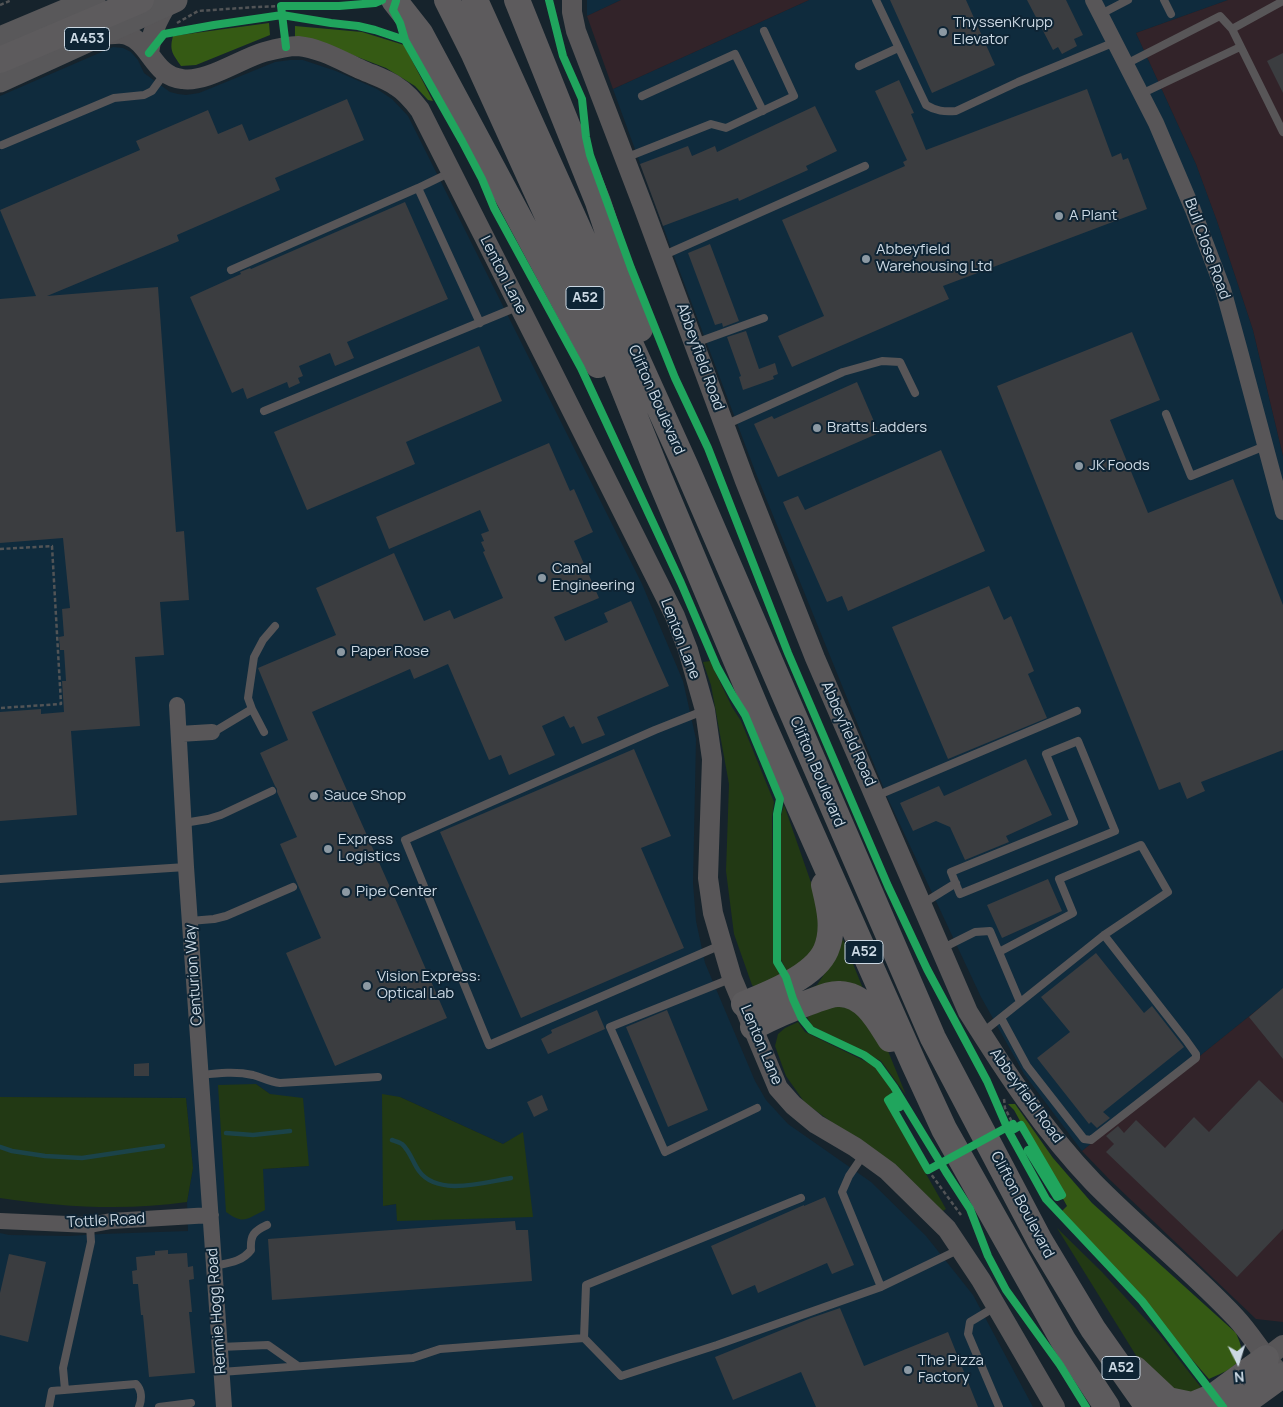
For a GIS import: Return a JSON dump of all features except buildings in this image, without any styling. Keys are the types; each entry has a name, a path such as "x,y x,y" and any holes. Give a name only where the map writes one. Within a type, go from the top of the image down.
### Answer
{"highway":[{"name":"A453","path":"0,60 141,0"},
{"path":"394,0 420,33 659,477"},
{"name":"A52","path":"447,0 474,54 516,118"},
{"name":"A52","path":"475,0 516,118"},
{"path":"516,0 598,202 686,467"},
{"name":"Clifton Boulevard","path":"516,118 659,477 759,715 910,1055 944,1129 1063,1340 1107,1407"},
{"name":"Clifton Boulevard","path":"516,118 686,467 933,1038 1040,1241 1093,1329 1148,1407"},
{"path":"748,1016 817,964 826,951 830,938 830,909 824,882 796,797"},
{"path":"748,1016 785,1011 827,996 840,994 854,998 878,1018 944,1129"},
{"path":"1093,1329 1168,1400 1192,1405 1214,1396 1278,1363"},
{"path":"1238,1407 1278,1363"}],"main road":[{"name":"A453","path":"0,39 92,0"},
{"name":"A453","path":"0,80 172,2"}],"street":[{"name":"Abbeyfield Road","path":"572,0 572,12 576,31 745,481 814,658 968,1012 982,1033 1003,1094 1036,1115 1093,1182 1217,1298 1278,1363"},
{"path":"149,54 152,31 159,17 172,2"},
{"name":"Bull Close Road","path":"1097,7 1156,123 1193,210 1223,289 1283,512"},
{"path":"96,35 127,35 136,40 165,73"},
{"name":"Lenton Lane","path":"165,73 180,79 195,79 261,53 277,48 297,46 317,51 388,81 412,98 420,110 519,306 674,616 688,650 705,710 712,759 708,878 713,913 732,978 778,1088 793,1106 816,1124 888,1171 947,1228 996,1306 1055,1407"},
{"name":"Centurion Way","path":"177,705 186,867 211,1215"},
{"path":"179,734 212,732"},
{"name":"Tottle Road","path":"0,1221 90,1225 111,1220 211,1215"},
{"name":"Rennie Hogg Road","path":"211,1215 224,1407"}],"lane":[{"path":"876,0 926,105 935,110 956,111 1018,82 1115,42"},
{"path":"1097,7 1128,0"},
{"path":"1164,0 1171,14"},
{"path":"1232,30 1283,1"},
{"path":"1126,64 1220,16 1232,30 1283,132"},
{"path":"625,158 711,124 726,128 794,96 764,31"},
{"path":"1141,94 1240,47"},
{"path":"859,66 898,48"},
{"path":"642,96 735,54 763,110"},
{"path":"2,145 114,98 144,95 152,91 165,73"},
{"path":"662,256 865,166"},
{"path":"231,270 451,172"},
{"path":"418,188 480,323"},
{"path":"264,411 519,306"},
{"path":"694,344 764,318"},
{"path":"725,425 843,372 882,361 900,362 915,393"},
{"path":"1166,414 1191,476 1265,446"},
{"path":"264,732 248,698 254,657 263,640 275,626"},
{"path":"212,732 252,708"},
{"path":"705,710 404,840 489,1045 687,958 722,945"},
{"path":"875,796 1077,711"},
{"path":"1078,741 1114,831 960,894 956,883 951,872 1074,822 1046,754 1078,741"},
{"path":"184,823 221,815 272,791"},
{"path":"982,1033 1104,935 1168,892 1140,845 1059,880 1073,913 999,952"},
{"path":"0,878 186,867"},
{"path":"922,904 956,883"},
{"path":"190,921 226,916 292,887"},
{"path":"941,949 975,932 990,930 1020,1002"},
{"path":"1001,1018 1027,1066 1084,1139 1091,1140 1196,1058 1196,1054 1186,1040 1104,935"},
{"path":"732,978 610,1027 665,1152 757,1108"},
{"path":"201,1075 236,1073 280,1083 378,1076"},
{"path":"864,1154 849,1176 842,1192 881,1287"},
{"path":"801,1198 586,1285 584,1338 621,1376 717,1345 881,1287 960,1249"},
{"path":"64,1390 63,1368 91,1242 90,1225"},
{"path":"214,1266 236,1261 247,1254 251,1250 250,1240 257,1230 267,1225"},
{"path":"996,1306 970,1322 968,1334 999,1407"},
{"path":"222,1372 413,1358 440,1348 584,1338"},
{"path":"220,1347 268,1345 298,1366"},
{"path":"49,1407 52,1391 136,1384 140,1388 141,1394 139,1407"},
{"path":"159,1407 191,1403"}],"path":[{"path":"0,5 12,0"},
{"path":"198,11 256,6 290,6"},
{"path":"281,6 282,15"},
{"path":"174,32 183,30"},
{"path":"0,550 52,546 61,704 0,708"},
{"path":"1003,1094 1009,1132 1018,1127 1005,1129"},
{"path":"924,1162 934,1167 941,1175"},
{"path":"934,1167 961,1215 965,1212"}],"shaded area":[{"path":"587,0 621,0 587,16"},
{"path":"621,0 809,0 613,89 587,16"},
{"path":"809,0 1228,0 1136,33 1196,164 1217,221 1253,330 1283,456 1283,989 1082,1151 1024,1074 981,997 888,799 755,471 613,89"},
{"path":"1228,0 1283,0 1283,456 1253,330 1217,221 1196,164 1136,33"},
{"path":"113,47 123,48 131,52 138,60 144,73 170,92 178,94 199,93 275,62 303,60 336,71 377,89 392,99 408,116 642,584 683,681 696,739 693,883 696,921 705,963 755,1081 766,1100 788,1124 871,1182 926,1236 973,1295 1033,1407 0,1407 0,1233 9,1235 70,1236 188,1231 187,1202 193,1168 186,1098 0,1097 0,96","holes":["256,1084 270,1094 309,1166 263,1169","400,1097 503,1144 523,1133 398,1221 396,1204 384,1206"]},
{"path":"1283,989 1283,1322 1256,1319 1082,1151"}],"green space":[{"path":"269,23 270,35 196,65 181,66 172,52 173,36"},
{"path":"295,26 362,32 404,45 433,101 428,100 415,86 386,68 311,39 295,40"},
{"path":"710,661 732,707 741,721 774,802 772,817 774,961 783,983 758,990 752,985 734,934 726,871 729,784 711,685 703,662"},
{"path":"784,805 823,917 821,949 788,973 781,960 780,819"},
{"path":"843,939 866,996 798,994 817,985 837,955"},
{"path":"832,1006 850,1008 865,1016 888,1051 906,1095 881,1061 812,1026 807,1017"},
{"path":"798,1022 805,1032 875,1066 893,1092 884,1100 946,1209 938,1214 901,1172 805,1103 786,1076 775,1046 778,1034 785,1028"},
{"path":"256,1084 270,1094 303,1098 309,1166 263,1169 265,1210 249,1218 241,1219 226,1212 218,1085"},
{"path":"382,1094 400,1097 503,1144 523,1132 533,1217 397,1221 396,1204 383,1206"},
{"path":"0,1097 186,1098 193,1168 187,1202 164,1205 94,1207 46,1204 0,1198"},
{"path":"1008,1104 1015,1104 1053,1158 1092,1203 1236,1333 1240,1343 1241,1354 1239,1360 1231,1368 1209,1379 1117,1274 1059,1214 1067,1206 1014,1110"},
{"path":"1057,1228 1102,1272 1159,1334 1203,1390 1180,1395 1150,1378"}],"waterway":[{"path":"226,1133 253,1135 290,1131"},
{"path":"392,1140 402,1144 419,1171 427,1179 438,1184 462,1186 511,1178"},
{"path":"0,1147 12,1151 45,1156 82,1158 163,1146"}],"cycle path":[{"path":"286,47 281,6 339,6 375,3 382,0"},
{"path":"549,0 563,56 582,99 590,155 631,268 675,378 708,448 788,653 888,886 927,969 987,1081 1009,1132 1046,1199 1142,1301 1223,1407"},
{"path":"149,53 164,34 282,15 358,26 405,40 400,23 393,10 396,1"},
{"path":"405,40 462,141 482,179 494,208 581,368 681,583 717,667 745,715 780,799 777,814 777,962 786,977 802,1019 811,1030 864,1055 878,1065 894,1087 970,1209 988,1256 1006,1290 1060,1365 1086,1407"},
{"path":"900,1107 894,1096 888,1100 928,1170 1013,1124 1014,1126"},
{"path":"1009,1132 1021,1125 1062,1195 1057,1197 1028,1150"}],"place":[{"name":"ThyssenKrupp Elevator","path":"943,32"},
{"name":"A Plant","path":"1059,216"},
{"name":"Abbeyfield Warehousing Ltd","path":"866,259"},
{"name":"Bratts Ladders","path":"817,428"},
{"name":"JK Foods","path":"1079,466"},
{"name":"Canal Engineering","path":"542,578"},
{"name":"Paper Rose","path":"341,652"},
{"name":"Sauce Shop","path":"314,796"},
{"name":"Express Logistics","path":"328,849"},
{"name":"Pipe Center","path":"346,892"},
{"name":"Vision Express: Optical Lab","path":"367,986"},
{"name":"The Pizza Factory","path":"908,1370"}]}
